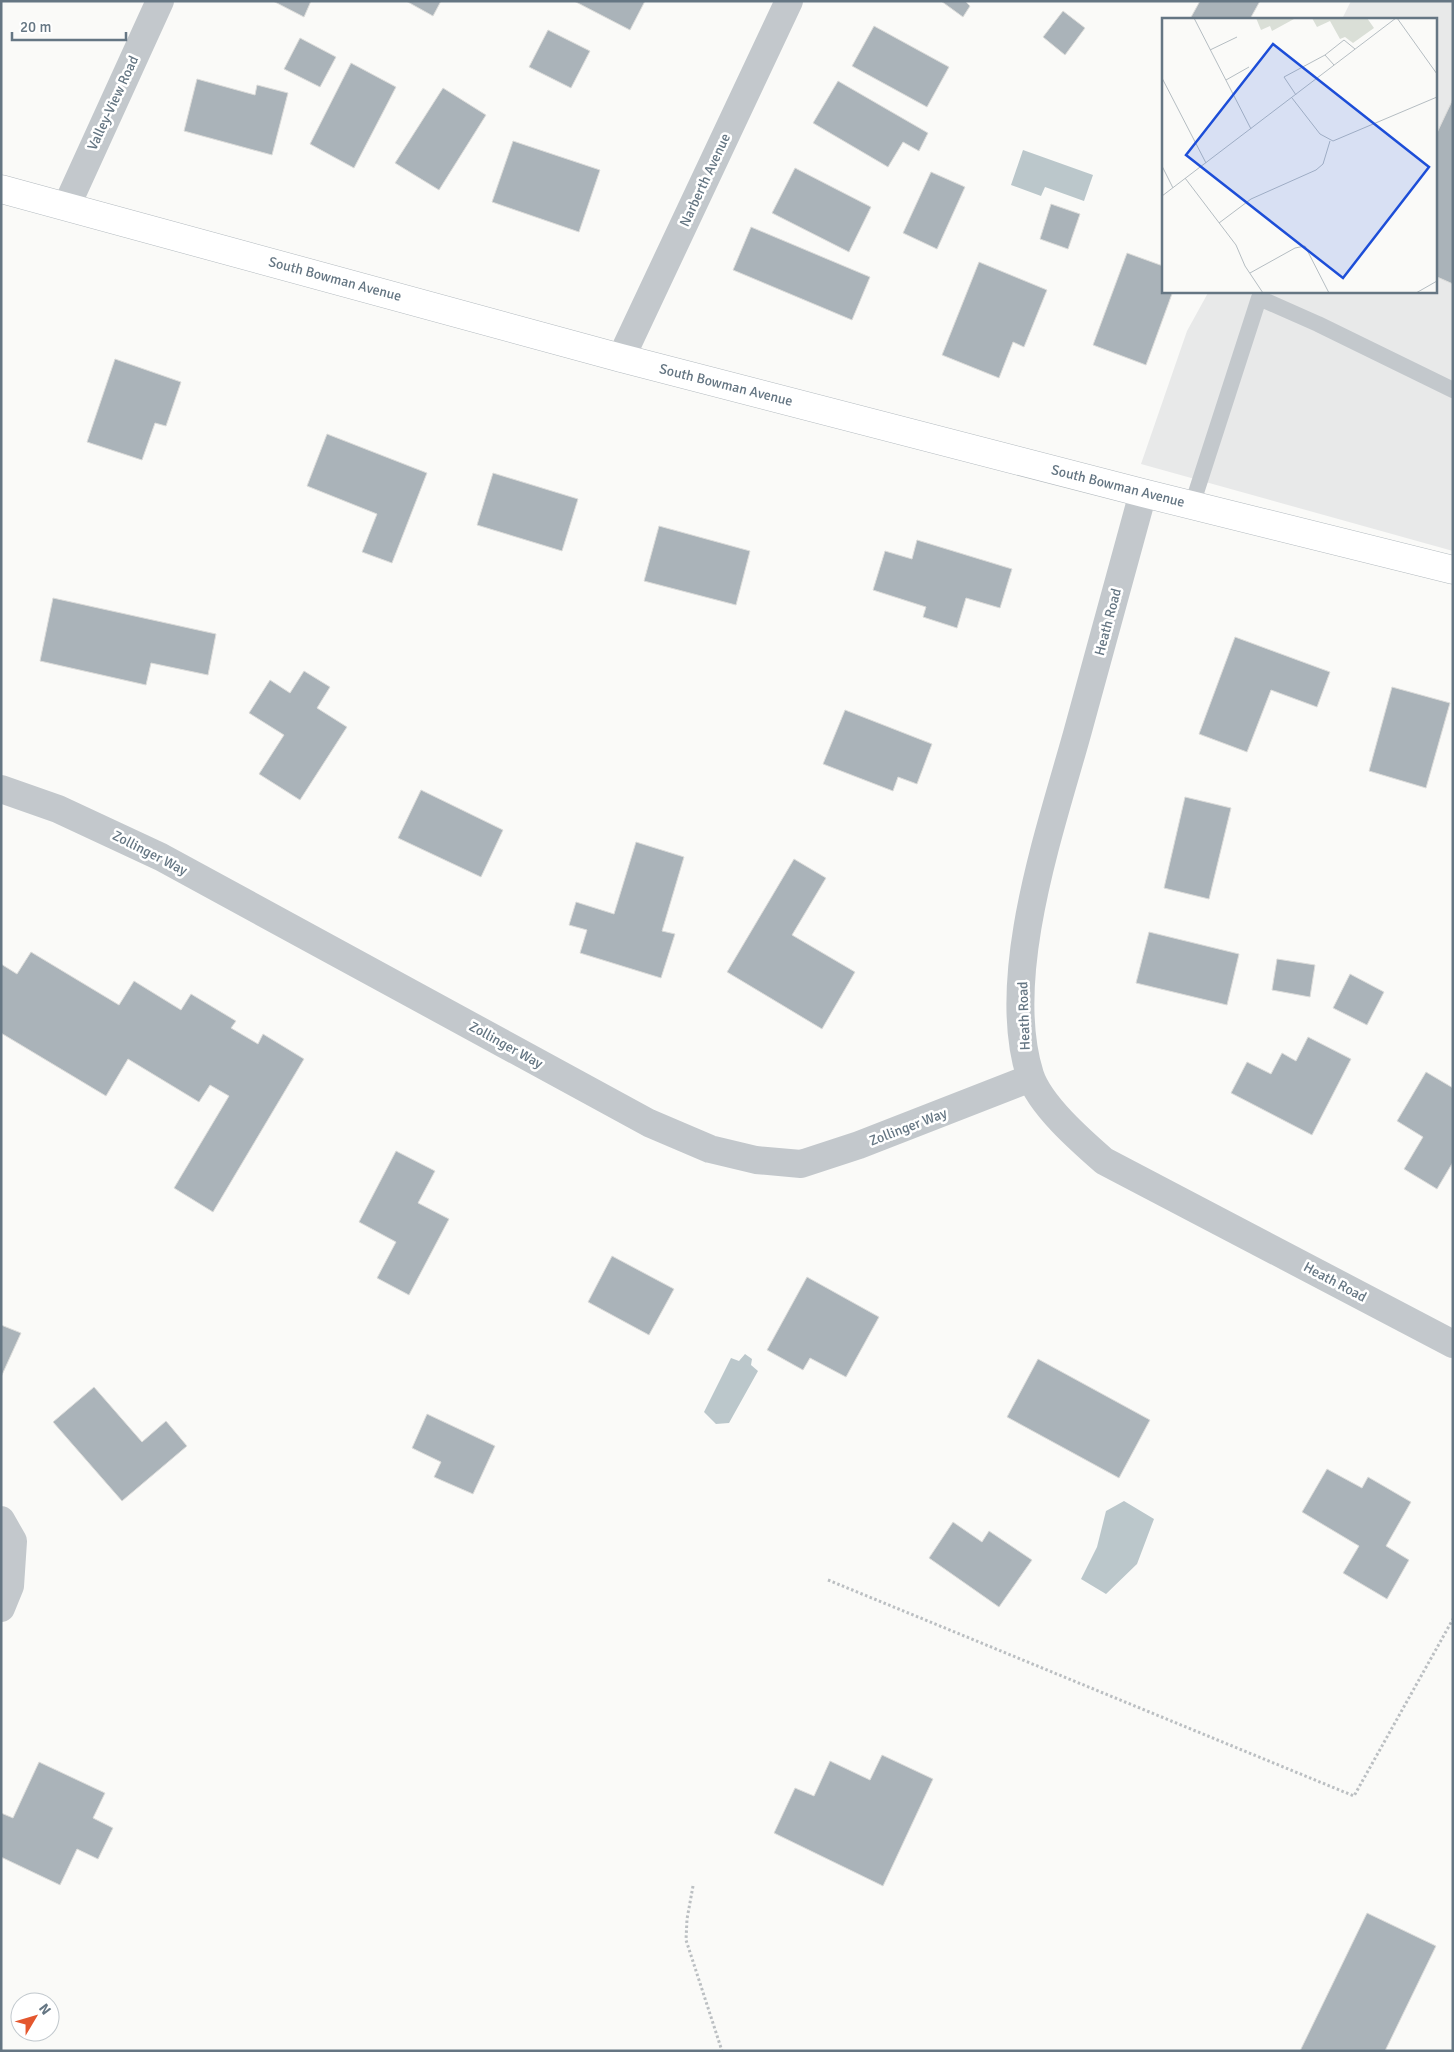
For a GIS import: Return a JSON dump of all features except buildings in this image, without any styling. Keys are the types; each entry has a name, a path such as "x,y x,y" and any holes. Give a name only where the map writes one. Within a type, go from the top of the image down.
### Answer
{"street":[{"name":"Valley-View Road","path":"67,205 160,1"},
{"name":"Narberth Avenue","path":"621,358 789,1"},
{"name":"South Bowman Avenue","path":"1,189 67,205 621,358 1143,493 1453,570"},
{"name":"Heath Road","path":"1143,493 1036,885 1023,956 1021,1009 1023,1048 1031,1078 1055,1113 1077,1138 1104,1160 1453,1344"},
{"name":"Zollinger Way","path":"1,789 58,809 161,857 648,1123 710,1149 756,1160 801,1164 859,1146 1031,1078"},
{"path":"1,1520 13,1542 10,1586 1,1608"}],"lane":[{"path":"1192,505 1259,298 1318,324 1453,390"}],"path":[{"path":"828,1580 1354,1796 1453,1619"},
{"path":"693,1886 687,1919 686,1940 722,2051"}],"shaded area":[{"path":"1351,1 1453,1 1453,551 1141,464 1187,331 1208,292 1436,292 1436,18 1342,18"},
{"path":"1023,150 1093,175 1084,201 1045,187 1041,196 1011,185"},
{"path":"745,1354 752,1359 751,1365 758,1371 729,1423 716,1424 704,1412 731,1358 739,1361"},
{"path":"1124,1501 1154,1519 1137,1564 1106,1594 1081,1579 1097,1547 1106,1511"}]}
